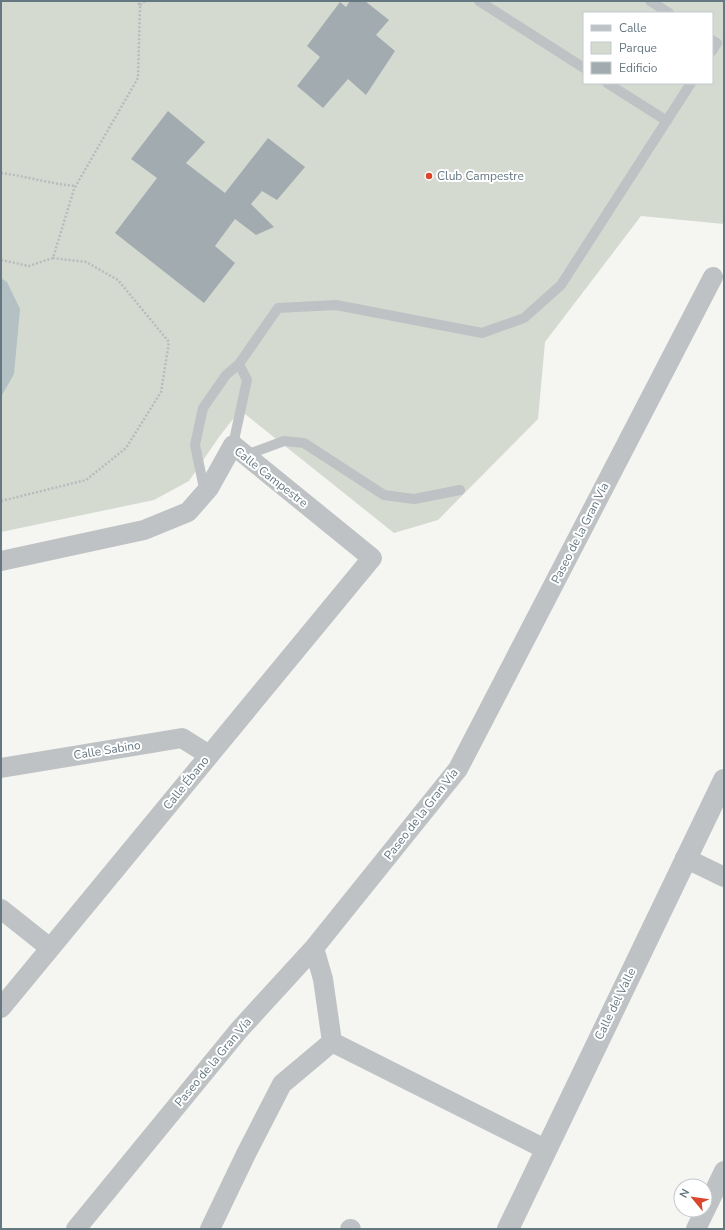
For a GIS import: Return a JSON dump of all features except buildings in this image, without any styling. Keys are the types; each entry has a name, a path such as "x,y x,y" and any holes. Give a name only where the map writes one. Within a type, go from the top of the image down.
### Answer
{"street":[{"name":"Paseo de la Gran Vía","path":"76,1229 239,1030 314,948 458,769 713,277"},
{"name":"Calle Campestre","path":"1,561 144,530 188,512 239,450 372,558"},
{"name":"Calle Ébano","path":"1,1008 208,755 372,558"},
{"name":"Calle Sabino","path":"1,768 182,738 208,755"},
{"name":"Calle del Valle","path":"508,1229 545,1149 724,780"},
{"path":"685,858 724,877"},
{"path":"1,909 50,948"},
{"path":"314,948 323,979 332,1042"},
{"path":"332,1042 545,1149"},
{"path":"210,1229 282,1084 332,1042"},
{"path":"696,1229 724,1171"}],"lane":[{"path":"479,1 583,67"},
{"path":"650,1 667,12"},
{"path":"713,41 717,43 713,49"},
{"path":"609,84 667,121"},
{"path":"205,493 195,445 203,408 226,375 239,364 278,308 336,305 482,333 524,318 561,285 690,84"},
{"path":"239,364 247,380 239,450 284,441 304,442 384,495 414,498 460,490"}],"path":[{"path":"53,258 76,186 138,78 140,5 136,1"},
{"path":"140,5 145,1"},
{"path":"1,173 21,176 51,184 76,186"},
{"path":"1,260 29,266 53,258 86,262 118,280 169,342 161,392 126,448 86,480 1,501"}],"green space":[{"path":"1,1 724,1 724,224 641,216 545,342 538,419 438,520 394,533 240,410 219,437 189,481 154,500 1,532"}],"shaded area":[{"path":"1,278 7,282 20,309 14,374 1,397"}],"place":[{"name":"Club Campestre","path":"429,176"}]}
